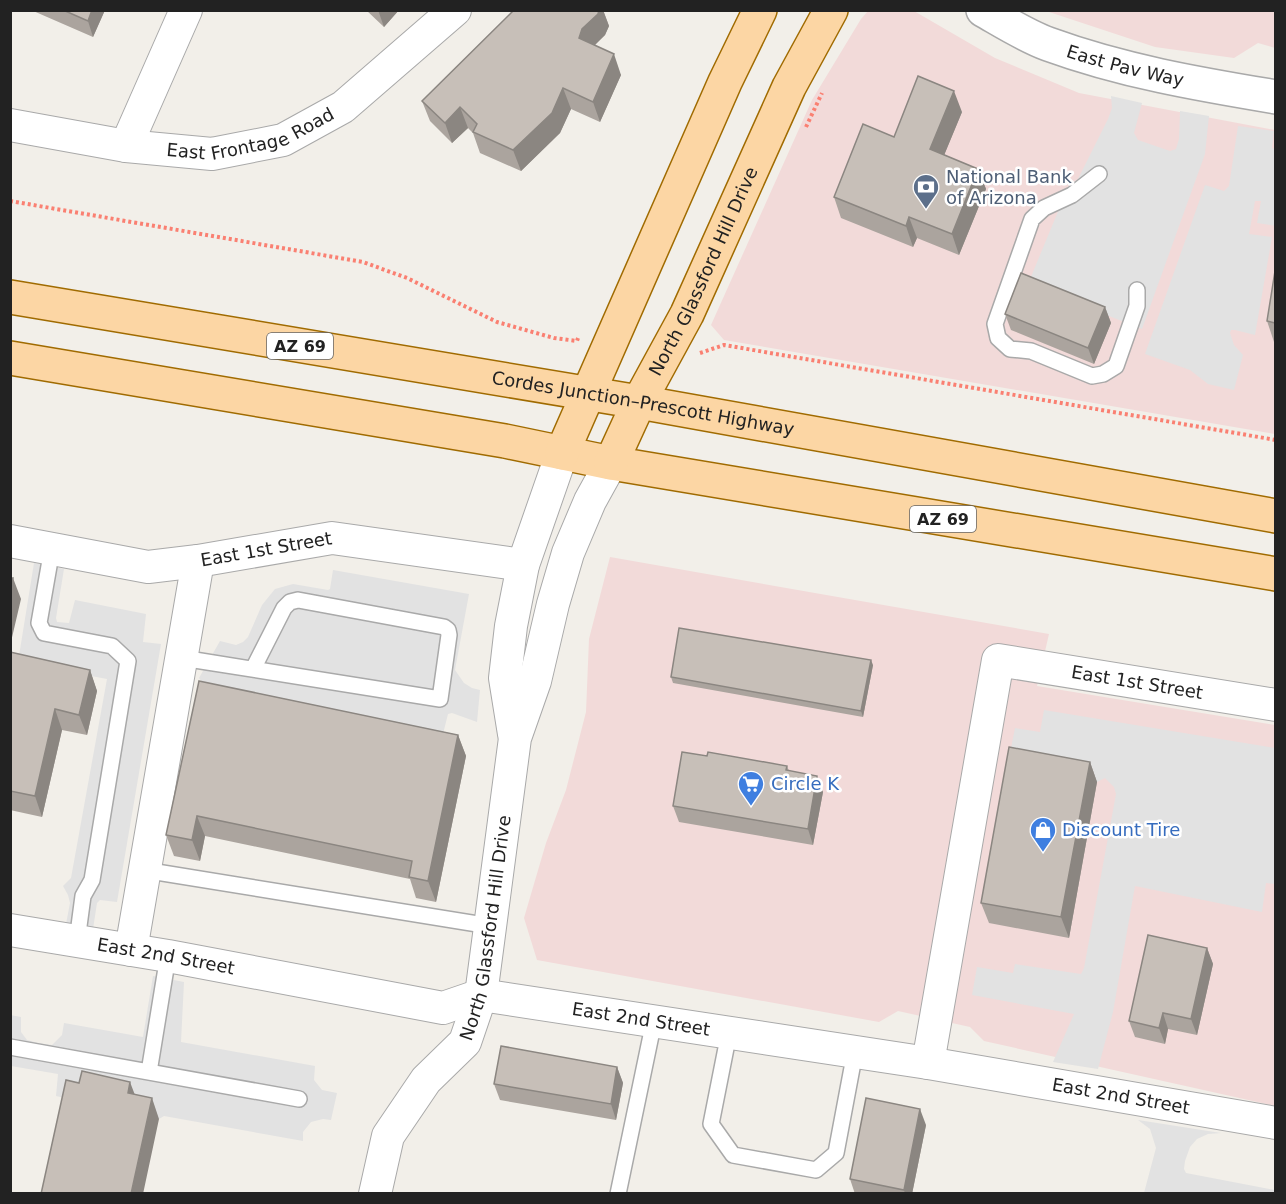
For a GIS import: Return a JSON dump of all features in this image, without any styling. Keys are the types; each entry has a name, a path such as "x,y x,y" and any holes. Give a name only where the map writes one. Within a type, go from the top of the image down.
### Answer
{"main road":[{"name":"North Glassford Hill Drive","path":"562,453 590,394 725,82 760,10"},
{"path":"789,87 788,42 807,10"},
{"name":"North Glassford Hill Drive","path":"611,463 639,402 687,314 789,87 831,10"},
{"name":"Cordes Junction–Prescott Highway","path":"10,297 639,402 1275,516"},
{"name":"AZ 69","path":"10,358 505,441 611,463 1275,574"},
{"path":"1115,546 1220,587 1275,597"}],"street":[{"path":"126,146 186,10"},
{"name":"East Frontage Road","path":"10,125 126,146 212,154 283,140 343,107 455,10"},
{"name":"East Pav Way","path":"983,10 1047,44 1162,78 1275,93"},
{"name":"North Glassford Hill Drive","path":"515,738 505,678 511,626 523,565 562,453"},
{"name":"North Glassford Hill Drive","path":"375,1194 388,1136 426,1080 465,1042 481,995 515,738 535,681 568,553 590,501 611,463"},
{"name":"East 1st Street","path":"10,541 148,567 198,561 332,538 523,565"},
{"path":"131,950 198,561"},
{"name":"East 1st Street","path":"928,1063 998,660 1275,705"},
{"name":"East 2nd Street","path":"10,930 168,956 443,1008 481,995 928,1063 1275,1123"}],"lane":[{"path":"1099,174 1072,195 1044,208 1032,219 994,324 998,338 1010,349 1031,351 1092,375 1103,374 1116,366 1137,306 1137,290"},
{"path":"52,549 39,623 44,633 112,646 128,661 92,880 83,896 77,941"},
{"path":"182,658 440,699 449,635 448,630 444,627 298,600 290,602 284,608 253,669"},
{"path":"144,870 490,926"},
{"path":"149,1072 168,956"},
{"path":"618,1194 654,1021"},
{"path":"729,1033 711,1124 734,1155 816,1170 837,1153 855,1052"},
{"path":"10,1047 299,1099"}],"path":[{"path":"10,201 363,262 407,278 497,322 554,338 577,341"},
{"path":"700,353 724,345 1275,440"}],"shaded area":[{"path":"868,11 914,11 995,58 1079,93 1275,130 1275,434 724,340 711,325 812,100"},
{"path":"1046,11 1275,11 1275,48 1258,43 1234,58 1155,47"},
{"path":"1111,96 1142,103 1134,133 1138,140 1170,151 1176,149 1179,139 1180,111 1209,116 1205,154 1142,329 1028,284 1069,185 1078,179 1108,119 1112,108"},
{"path":"1238,126 1274,131 1272,148 1275,149 1276,226 1257,223 1261,201 1255,201 1249,234 1272,237 1255,335 1235,330 1231,330 1230,333 1234,345 1243,355 1234,390 1208,384 1190,370 1145,354 1205,185 1224,191 1229,186"},
{"path":"610,557 1049,634 1037,686 1275,725 1275,1106 984,1041 970,1027 898,1011 879,1022 537,960 524,918 546,843 566,790 586,712 589,639"},
{"path":"34,563 64,569 57,622 69,623 75,600 146,614 143,642 161,644 117,902 100,900 97,903 93,929 66,924 70,903 63,886 71,878 107,679 18,662"},
{"path":"333,570 469,594 455,670 464,683 480,690 477,722 452,713 448,714 442,738 205,686 199,678 220,641 236,645 243,642 248,637 262,605 275,589 293,584 328,590"},
{"path":"1044,710 1275,748 1275,884 1266,883 1262,912 1135,886 1113,1012 1098,1069 1053,1062 1074,1014 972,995 977,967 1013,973 1015,964 1081,974 1084,968 1116,794 1114,787 1105,778 1097,782 1008,763 1015,728 1040,732"},
{"path":"153,976 184,982 181,1042 315,1066 314,1080 322,1090 337,1093 331,1120 311,1122 303,1132 303,1141 164,1116 159,1119 56,1096 58,1074 11,1066 10,1015 21,1017 21,1032 27,1040 38,1043 52,1045 62,1035 64,1023 143,1037"},
{"path":"1138,1120 1221,1133 1208,1134 1197,1139 1190,1147 1185,1161 1186,1173 1275,1190 1275,1193 1144,1193 1156,1148 1150,1129"}],"building":[{"path":"63,10 92,10 88,21"},
{"path":"514,10 599,10 598,14 582,29 579,38 614,54 593,102 563,88 552,113 513,150 473,132 477,124 460,107 445,123 422,101"},
{"path":"918,76 954,91 930,149 978,169 952,234 909,217 906,226 834,197 863,124 894,137"},
{"path":"1275,271 1275,323 1267,321"},
{"path":"1021,273 1105,307 1088,348 1005,314"},
{"path":"679,628 871,660 861,711 671,677"},
{"path":"10,652 90,670 79,715 55,709 35,796 10,791"},
{"path":"199,681 458,735 428,881 409,877 412,861 197,816 192,840 166,835"},
{"name":"Discount Tire","path":"1009,747 1090,762 1061,917 981,903"},
{"name":"Circle K","path":"682,752 707,756 708,752 787,766 786,770 817,776 808,829 673,806"},
{"path":"1148,935 1207,948 1191,1019 1163,1013 1159,1028 1129,1021"},
{"path":"501,1046 617,1067 611,1104 494,1084"},
{"path":"82,1071 130,1082 128,1093 152,1098 131,1194 41,1194 66,1080 79,1083"},
{"path":"866,1098 920,1109 904,1190 850,1179"}],"place":[{"name":"National Bank of Arizona","path":"926,210"},
{"name":"Circle K","path":"751,807"},
{"name":"Discount Tire","path":"1043,853"}]}
